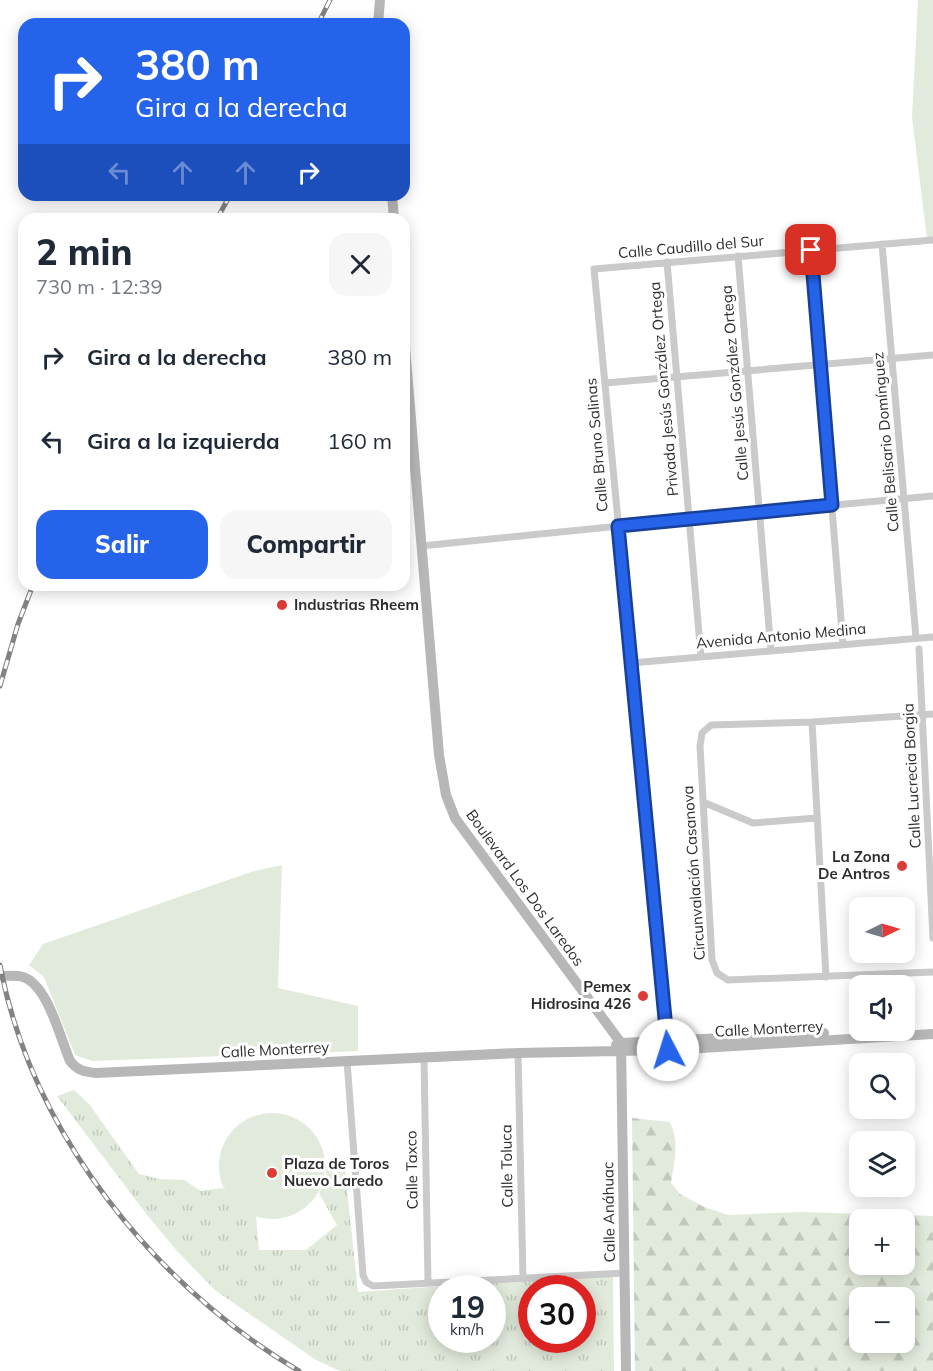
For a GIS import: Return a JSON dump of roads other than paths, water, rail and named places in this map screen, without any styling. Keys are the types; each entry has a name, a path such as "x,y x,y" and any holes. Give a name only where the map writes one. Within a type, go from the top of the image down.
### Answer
{"street":[{"path":"378,18 380,0"},
{"name":"Calle Caudillo del Sur","path":"594,269 933,240"},
{"name":"Calle Belisario Domínguez","path":"882,244 916,638"},
{"path":"811,250 843,644"},
{"name":"Calle Jesús González Ortega","path":"738,256 771,651"},
{"name":"Privada Jesús González Ortega","path":"667,262 701,657"},
{"name":"Calle Bruno Salinas","path":"594,269 668,1045"},
{"path":"605,383 933,355"},
{"name":"Boulevard Los Dos Laredos","path":"410,409 439,755 450,808 454,818 621,1047"},
{"path":"421,546 933,496"},
{"name":"Avenida Antonio Medina","path":"631,663 933,637"},
{"name":"Calle Lucrecia Borgia","path":"920,649 933,938"},
{"path":"826,976 812,722 933,714"},
{"name":"Circunvalación Casanova","path":"812,722 711,725 702,733 699,746 712,960 717,973 728,980 933,972"},
{"path":"703,802 753,823 817,818"},
{"name":"Calle Monterrey","path":"0,976 25,978 39,989 46,999 70,1061 84,1072 96,1073 933,1034"},
{"path":"915,1029 933,1028"},
{"name":"Calle Monterrey","path":"668,1045 849,1032"},
{"name":"Calle Anáhuac","path":"621,1047 626,1371"},
{"name":"Calle Toluca","path":"518,1053 523,1275"},
{"name":"Calle Taxco","path":"424,1058 428,1282"},
{"path":"348,1061 363,1275 366,1282 373,1286 428,1282"},
{"path":"596,1275 625,1273"}],"railway":[{"path":"321,18 330,0"},
{"path":"220,213 227,201"},
{"path":"0,686 18,624 31,591"},
{"path":"0,965 16,1027 40,1088 70,1145 107,1199 149,1249 196,1295 246,1336 299,1371"}],"place":[{"name":"Industrias Rheem","path":"282,605"},
{"name":"La Zona De Antros","path":"902,866"},
{"name":"Pemex Hidrosina 426","path":"643,996"},
{"name":"Plaza de Toros Nuevo Laredo","path":"272,1173"}]}
